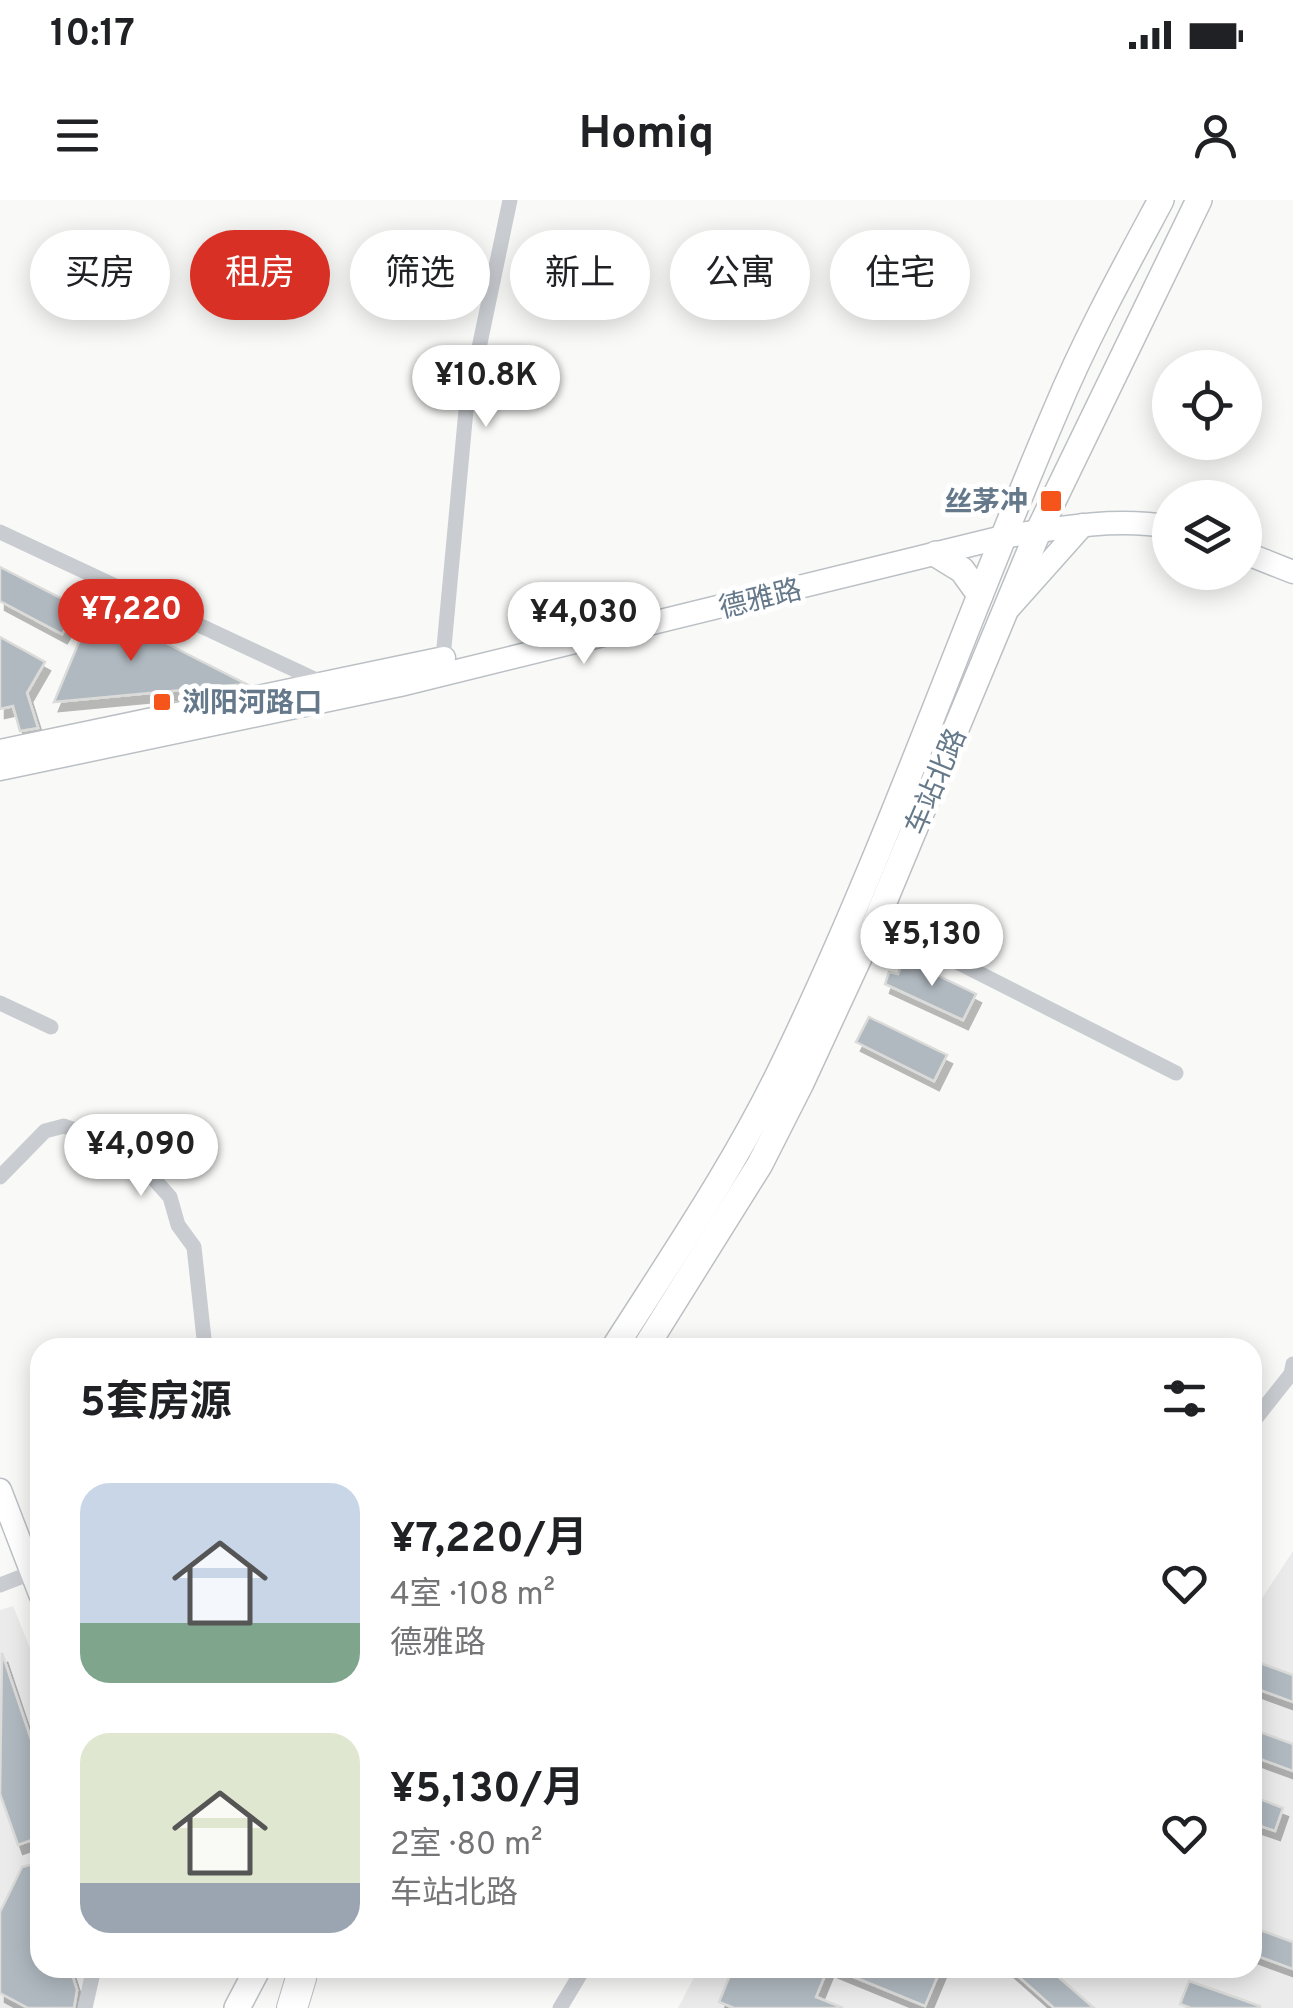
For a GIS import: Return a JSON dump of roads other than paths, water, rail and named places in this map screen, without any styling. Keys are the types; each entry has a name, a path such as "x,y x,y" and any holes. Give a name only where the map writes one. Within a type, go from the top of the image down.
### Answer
{"highway":[{"path":"289,2008 301,1978"}],"main road":[{"name":"车站北路","path":"620,1338 715,1191 785,1062 878,848 1057,406 1161,200"},
{"name":"车站北路","path":"650,1338 760,1164 876,921 1042,524 1199,200"},
{"path":"936,554 962,570 980,595"},
{"path":"237,2008 253,1978"}],"street":[{"path":"443,658 466,410 510,200"},
{"name":"德雅路","path":"0,751 443,658 1007,529 1098,514 1152,517"},
{"name":"德雅路","path":"1042,524 1152,524"},
{"path":"1007,611 1084,526"},
{"name":"德雅路","path":"0,769 400,684 936,554 1007,529"},
{"path":"0,532 325,684"},
{"path":"1262,550 1293,562"},
{"path":"1262,559 1293,572"},
{"path":"876,921 1176,1072"},
{"path":"0,1003 51,1027"},
{"path":"0,1177 45,1131 64,1126 89,1135 145,1169 170,1198 178,1225 194,1247 204,1338"},
{"path":"1262,1410 1291,1374 1293,1364"},
{"path":"0,1490 30,1568"},
{"path":"0,1584 30,1584"},
{"path":"85,2008 92,1978"},
{"path":"560,2008 578,1978"}],"place":[{"name":"丝茅冲","path":"1051,501"},
{"name":"浏阳河路口","path":"162,702"}]}
